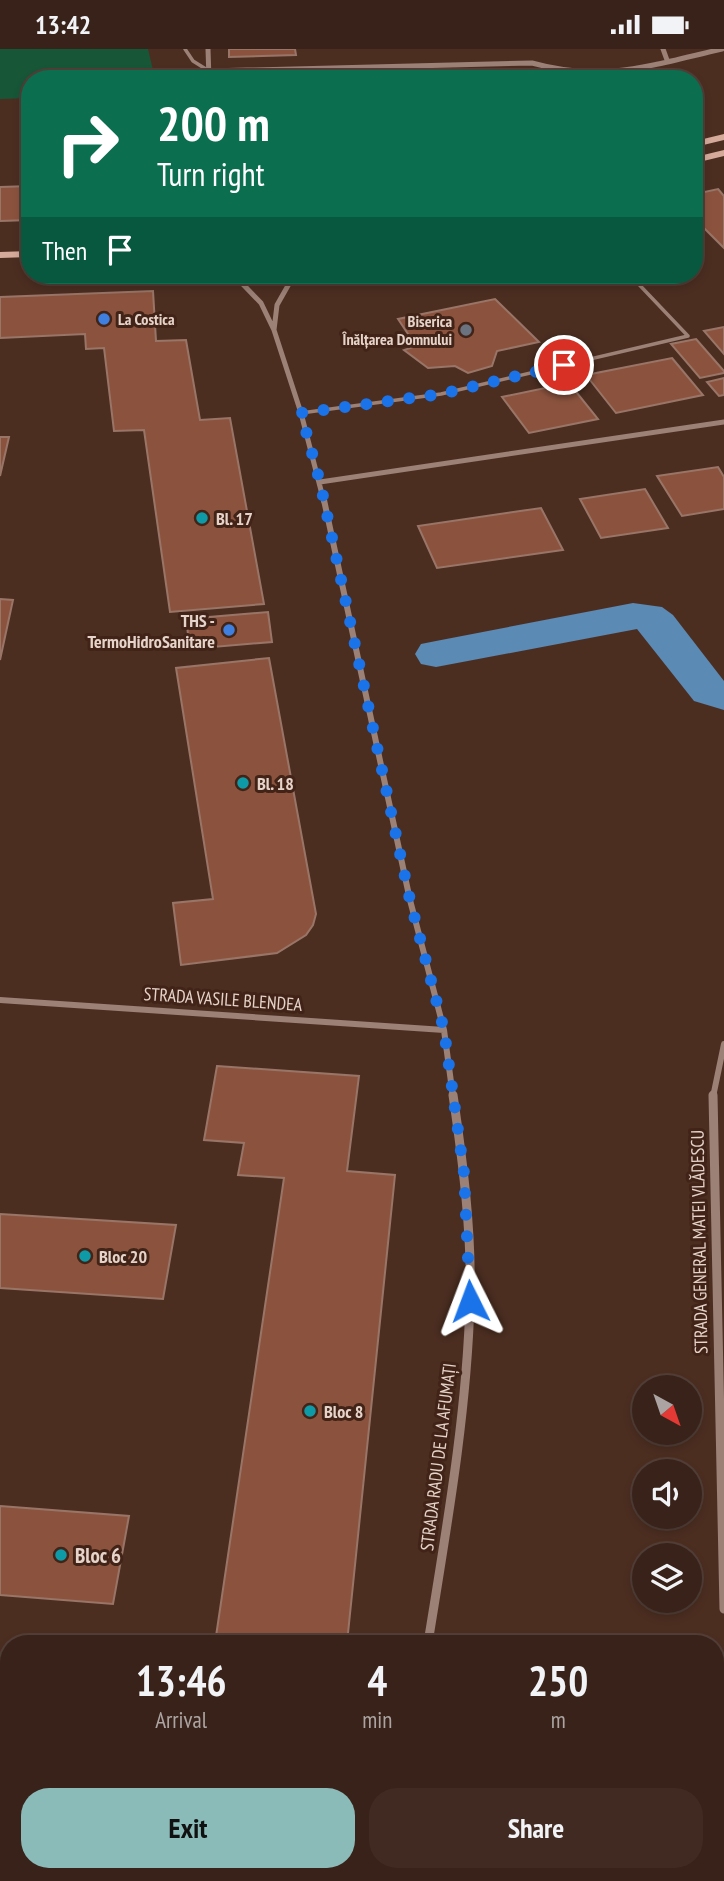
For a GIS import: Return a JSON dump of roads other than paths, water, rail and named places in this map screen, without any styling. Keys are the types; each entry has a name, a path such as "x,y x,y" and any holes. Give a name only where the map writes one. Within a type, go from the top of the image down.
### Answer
{"main road":[{"path":"703,142 724,137"},
{"path":"703,158 724,153"},
{"path":"0,255 21,254"}],"street":[{"path":"208,49 209,70"},
{"path":"663,49 667,60"},
{"path":"622,70 723,49"},
{"path":"250,70 533,63 559,70"},
{"name":"STRADA RADU DE LA AFUMAȚI","path":"242,284 261,303 274,330 320,482 410,900 444,1030 464,1173 470,1301 454,1480 429,1635"},
{"path":"274,330 277,305 289,284"},
{"path":"320,482 724,422"},
{"name":"STRADA VASILE BLENDEA","path":"0,1000 444,1030"},
{"name":"STRADA GENERAL MATEI VLĂDESCU","path":"724,1044 712,1126 713,1287 724,1609"}],"lane":[{"path":"185,49 193,61 207,70"},
{"path":"301,413 441,394 688,336 639,284"},
{"path":"713,1287 724,1288"}],"waterway":[{"path":"436,654 633,616 647,616 658,624 709,691 724,696"}],"place":[{"name":"La Costica","path":"104,319"},
{"name":"Biserica Înălțarea Domnului","path":"466,330"},
{"name":"Bl. 17","path":"202,518"},
{"name":"THS - TermoHidroSanitare","path":"229,630"},
{"name":"Bl. 18","path":"243,783"},
{"name":"Bloc 20","path":"85,1256"},
{"name":"Bloc 8","path":"310,1411"},
{"name":"Bloc 6","path":"61,1555"}]}
